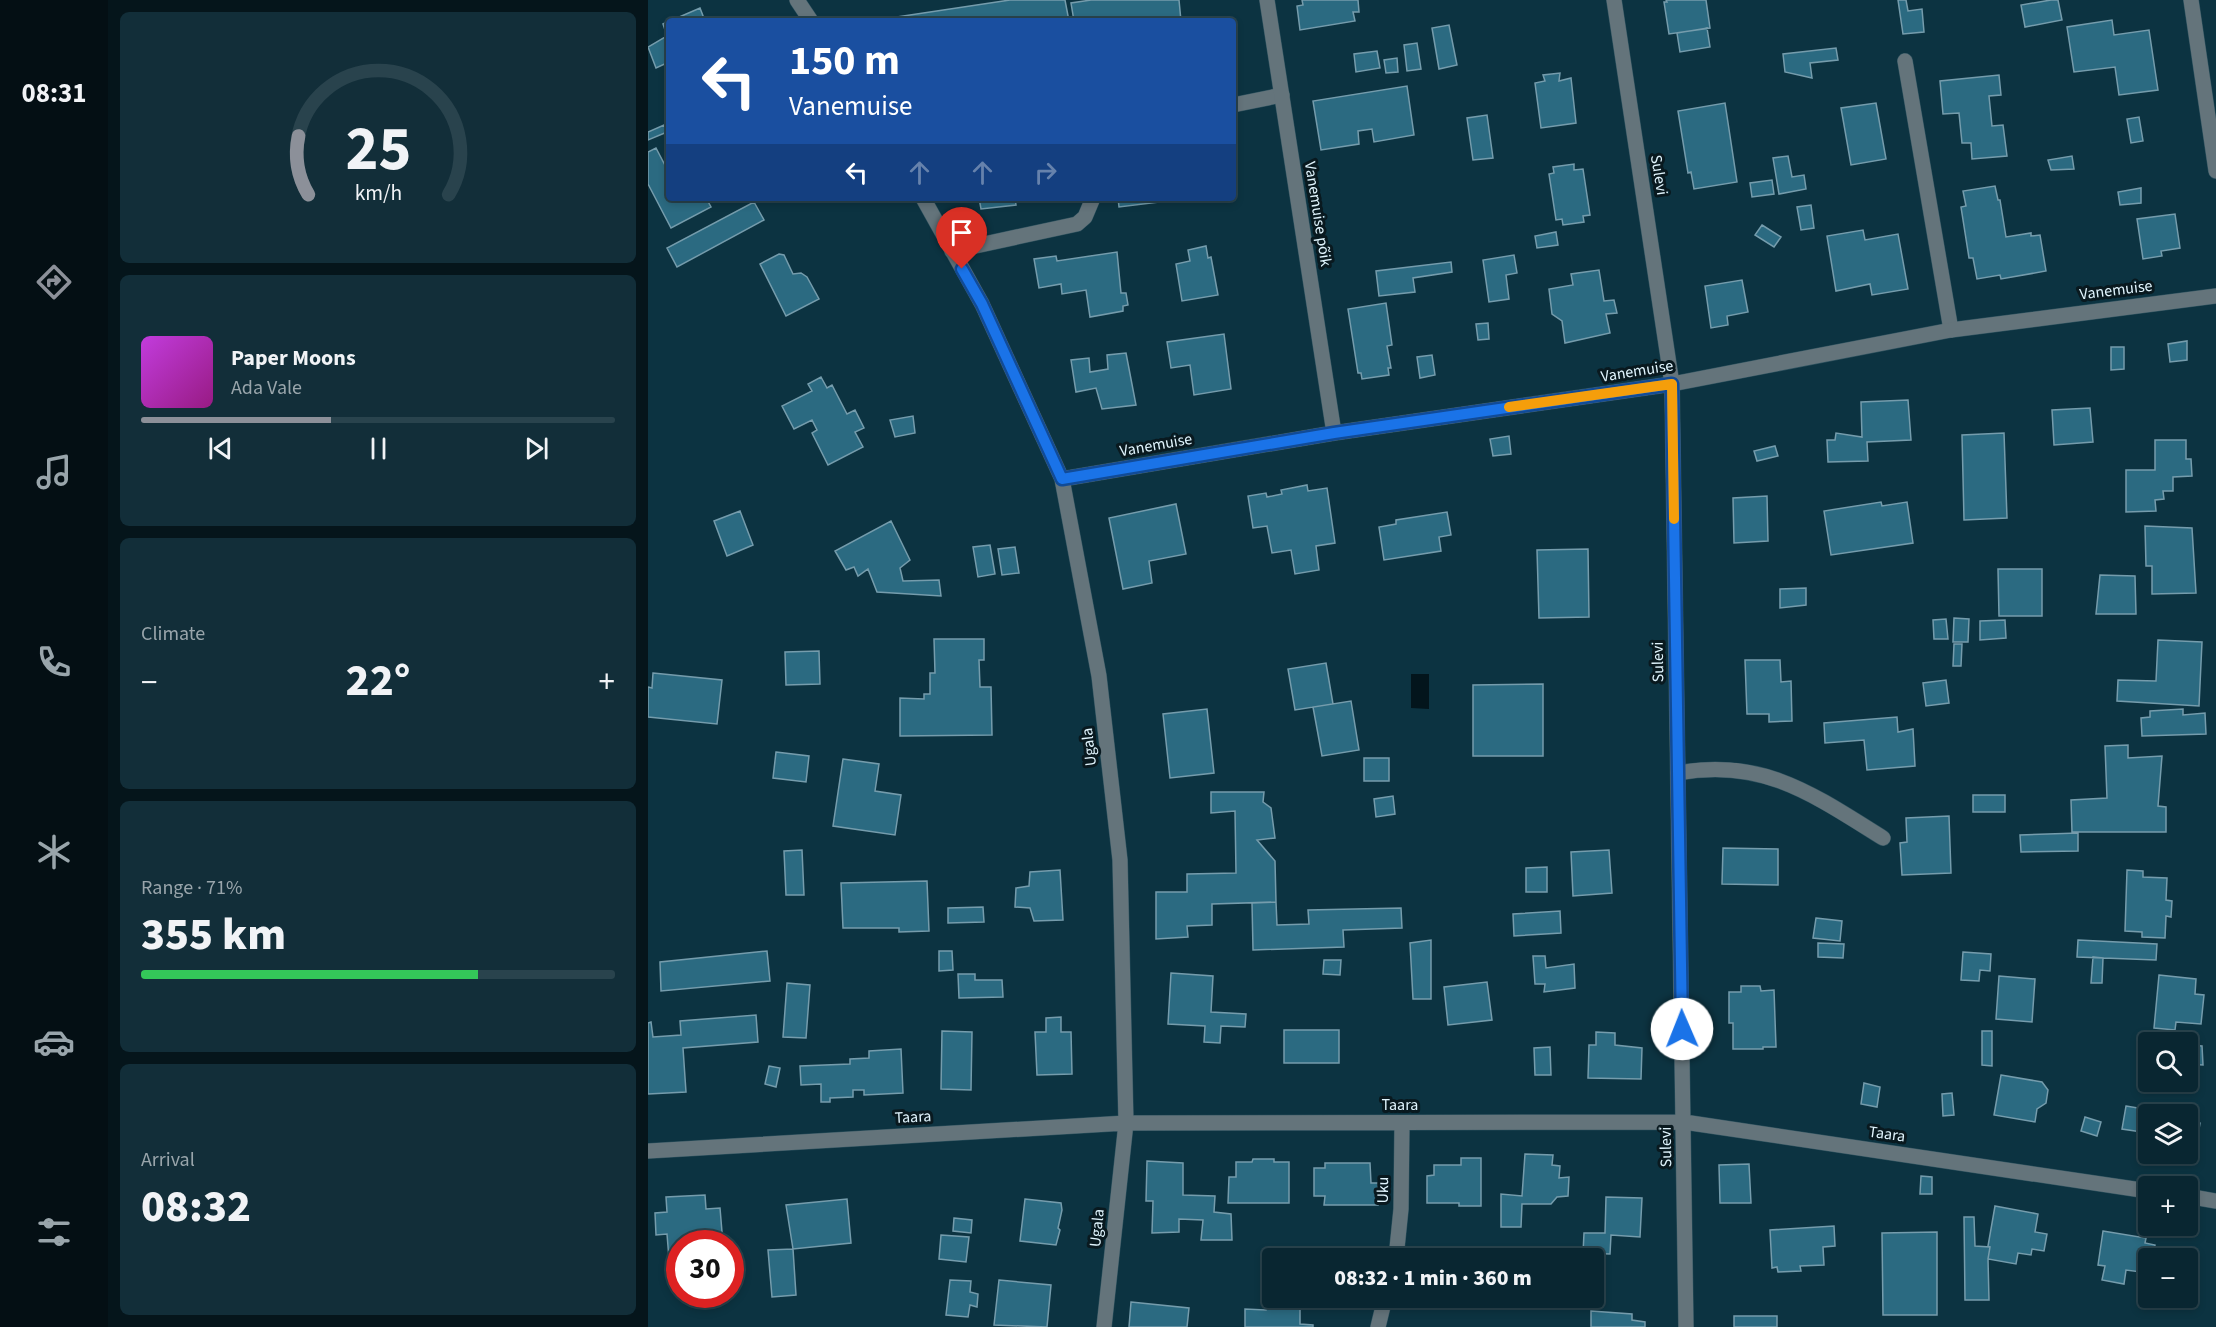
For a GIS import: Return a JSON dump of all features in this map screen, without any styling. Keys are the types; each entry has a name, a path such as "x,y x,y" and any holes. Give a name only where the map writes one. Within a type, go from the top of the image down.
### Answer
{"street":[{"path":"797,0 809,18"},
{"name":"Vanemuise põik","path":"1267,0 1334,433"},
{"name":"Sulevi","path":"1614,0 1672,384 1686,1327"},
{"path":"2192,0 2216,171"},
{"path":"1905,61 1951,330"},
{"path":"1236,104 1282,95"},
{"name":"Ugala","path":"925,201 982,304 1062,479 1099,676 1120,860 1126,1123 1104,1327"},
{"path":"952,251 1077,224 1085,217 1092,201"},
{"name":"Vanemuise","path":"1062,479 1334,433 1672,384 1951,330 2216,296"},
{"path":"1678,773 1717,768 1754,772 1789,783 1834,807 1882,838"},
{"name":"Taara","path":"648,1151 1126,1123 1684,1122 2138,1190"},
{"name":"Uku","path":"1397,1248 1401,1209 1402,1123"},
{"path":"2198,1198 2216,1201"},
{"path":"1378,1327 1383,1308"}],"shaded area":[{"path":"1411,674 1429,674 1429,709 1411,708"}],"building":[{"path":"1010,0 1065,0 1068,18 890,18"},
{"path":"1091,0 1179,0 1181,18 1074,18 1071,3"},
{"path":"1302,0 1358,0 1359,12 1353,12 1355,21 1300,30 1297,6 1303,5"},
{"path":"1666,0 1706,0 1710,28 1669,34 1664,2 1667,2"},
{"path":"1898,0 1906,0 1908,11 1922,9 1924,32 1903,34"},
{"path":"2058,0 2062,20 2025,27 2021,5"},
{"path":"700,8 704,18 677,18"},
{"path":"2112,20 2114,35 2149,30 2158,90 2119,95 2115,67 2074,72 2067,27"},
{"path":"1449,25 1457,65 1439,69 1432,28"},
{"path":"1707,28 1710,47 1680,52 1677,33"},
{"path":"666,37 666,63 656,68 648,47"},
{"path":"1417,43 1421,69 1407,71 1404,45"},
{"path":"1836,48 1838,60 1810,63 1812,78 1785,72 1783,54"},
{"path":"1377,51 1380,68 1356,72 1354,54"},
{"path":"1397,58 1398,72 1386,73 1384,60"},
{"path":"1560,73 1559,81 1571,78 1576,123 1541,128 1535,83 1545,81 1543,75"},
{"path":"1999,75 2001,95 1989,96 1992,126 2003,125 2007,156 1972,159 1971,143 1962,143 1959,113 1943,114 1940,81"},
{"path":"1407,86 1414,135 1374,142 1372,129 1358,131 1359,144 1321,150 1313,101"},
{"path":"1725,103 1737,182 1694,189 1691,172 1688,173 1678,111"},
{"path":"1876,103 1886,159 1851,165 1841,108"},
{"path":"1487,115 1493,158 1473,160 1467,118"},
{"path":"2139,117 2143,141 2131,143 2127,119"},
{"path":"664,125 666,130 666,132 648,140 648,132"},
{"path":"656,148 666,167 666,201 708,201 711,207 671,228 648,184 648,152"},
{"path":"1788,156 1792,177 1804,175 1806,189 1779,194 1773,158"},
{"path":"2072,156 2074,169 2051,170 2048,160"},
{"path":"1574,164 1574,170 1583,169 1590,215 1583,216 1584,222 1563,225 1562,219 1556,220 1549,174 1554,173 1553,167"},
{"path":"1772,180 1774,194 1752,197 1750,183"},
{"path":"1995,186 1998,200 2000,200 2006,237 2031,233 2031,236 2040,235 2046,271 2001,279 2000,275 1977,279 1973,258 1969,258 1961,207 1966,206 1963,191"},
{"path":"2141,188 2141,203 2120,205 2118,192"},
{"path":"980,201 1015,201 1016,205 981,209"},
{"path":"1118,201 1168,201 1119,207"},
{"path":"754,202 764,220 677,267 667,248"},
{"path":"1811,205 1814,228 1801,230 1797,207"},
{"path":"2175,214 2180,248 2161,251 2162,256 2143,259 2137,219"},
{"path":"1762,225 1781,237 1774,247 1755,235"},
{"path":"1863,230 1865,240 1898,234 1908,289 1872,295 1870,284 1836,291 1827,236"},
{"path":"1556,232 1558,245 1537,248 1535,236"},
{"path":"1206,246 1208,258 1211,257 1218,295 1182,301 1176,264 1190,261 1188,250"},
{"path":"1117,252 1121,293 1126,293 1128,305 1123,306 1123,311 1090,317 1086,290 1062,294 1061,284 1039,288 1034,259 1056,256 1057,261"},
{"path":"779,254 784,255 793,274 801,273 807,277 819,299 786,316 760,264"},
{"path":"1514,255 1517,273 1506,275 1509,299 1489,302 1483,260"},
{"path":"1451,262 1452,272 1413,278 1415,292 1379,296 1376,271"},
{"path":"1599,270 1604,301 1614,300 1617,313 1606,314 1610,333 1565,343 1562,321 1552,314 1549,289 1573,285 1571,274"},
{"path":"1742,280 1748,312 1727,316 1728,325 1711,328 1705,286"},
{"path":"1386,303 1392,345 1387,346 1391,368 1388,368 1389,375 1362,379 1361,373 1358,373 1348,309"},
{"path":"1488,323 1489,339 1478,340 1476,324"},
{"path":"1224,334 1231,389 1194,395 1190,365 1171,368 1167,342"},
{"path":"2187,341 2187,360 2170,362 2168,344"},
{"path":"2111,347 2124,347 2124,369 2111,370"},
{"path":"1126,353 1136,405 1102,409 1096,388 1076,392 1071,360 1089,358 1090,372 1108,369 1107,355"},
{"path":"1432,355 1435,375 1420,378 1417,357"},
{"path":"821,377 827,388 832,385 847,414 855,410 864,428 855,432 863,447 828,465 812,433 817,430 812,420 794,429 782,406 812,391 808,384"},
{"path":"1908,400 1911,440 1867,442 1868,461 1828,462 1827,440 1835,440 1836,433 1862,437 1861,402"},
{"path":"2090,408 2093,442 2054,445 2052,410"},
{"path":"913,416 915,433 895,437 890,420"},
{"path":"2004,433 2007,518 1964,520 1962,435"},
{"path":"1509,436 1511,454 1493,456 1490,439"},
{"path":"2155,440 2186,440 2186,459 2191,459 2192,476 2173,477 2173,491 2163,491 2164,499 2155,500 2156,511 2126,512 2126,470 2155,470"},
{"path":"1775,446 1778,456 1757,461 1754,451"},
{"path":"1307,485 1308,491 1327,488 1335,543 1316,546 1319,570 1295,574 1291,550 1272,553 1267,526 1253,528 1248,496 1266,493 1267,497 1282,494 1281,490"},
{"path":"1767,496 1768,541 1734,543 1733,498"},
{"path":"1881,502 1882,506 1907,502 1913,543 1831,555 1824,511"},
{"path":"1176,504 1186,554 1149,561 1152,583 1123,589 1109,518"},
{"path":"740,511 753,545 727,556 714,521"},
{"path":"1447,512 1451,535 1439,537 1441,551 1384,560 1379,527 1396,524 1396,520"},
{"path":"891,521 910,560 900,568 903,581 939,580 941,596 877,592 868,569 858,576 854,567 846,570 835,551"},
{"path":"2145,526 2192,528 2196,593 2152,594 2152,566 2146,566"},
{"path":"990,545 995,574 978,577 973,547"},
{"path":"1015,547 1019,573 1002,575 998,549"},
{"path":"1588,549 1589,617 1539,618 1537,550"},
{"path":"1998,569 2042,569 2042,616 1999,616"},
{"path":"2100,575 2135,576 2136,614 2096,614"},
{"path":"1806,588 1806,605 1780,608 1780,589"},
{"path":"1954,618 1969,619 1968,642 1953,642"},
{"path":"1946,619 1948,639 1934,639 1933,620"},
{"path":"2005,620 2006,638 1980,640 1980,621"},
{"path":"934,639 984,639 984,660 979,660 980,687 991,687 992,735 900,736 900,698 924,699 924,694 930,694 930,673 935,673"},
{"path":"2158,640 2202,642 2199,706 2117,701 2118,680 2156,681"},
{"path":"1954,644 1962,644 1961,666 1953,666"},
{"path":"819,651 820,684 786,685 785,652"},
{"path":"1745,660 1780,660 1781,682 1791,681 1792,721 1769,722 1769,714 1747,714"},
{"path":"1326,663 1333,704 1295,710 1288,669"},
{"path":"653,673 722,680 717,724 648,717 648,687 652,688"},
{"path":"1946,680 1949,703 1926,706 1923,683"},
{"path":"1543,684 1543,756 1473,756 1473,685"},
{"path":"1351,701 1359,750 1322,756 1313,707"},
{"path":"1207,709 1214,773 1170,778 1163,714"},
{"path":"2183,709 2183,715 2205,713 2206,734 2142,736 2141,718 2150,717 2150,711"},
{"path":"1897,717 1898,732 1913,729 1915,766 1867,770 1864,740 1825,743 1824,723"},
{"path":"2128,745 2128,758 2162,756 2158,806 2166,807 2166,832 2072,832 2071,800 2107,798 2105,746"},
{"path":"776,752 809,756 806,782 773,778"},
{"path":"1364,758 1389,758 1389,781 1364,781"},
{"path":"843,759 879,764 875,791 901,795 895,835 833,826"},
{"path":"1211,792 1264,792 1263,802 1271,808 1275,838 1257,840 1275,861 1276,902 1212,904 1212,925 1187,926 1188,937 1156,939 1156,892 1187,892 1187,874 1236,873 1235,811 1211,813"},
{"path":"1973,795 2005,795 2005,812 1973,812"},
{"path":"1393,796 1395,814 1376,817 1374,799"},
{"path":"1949,816 1951,873 1902,875 1900,843 1907,842 1906,818"},
{"path":"2078,833 2078,851 2021,852 2020,835"},
{"path":"1723,848 1778,849 1778,885 1722,884"},
{"path":"802,850 804,895 786,895 784,851"},
{"path":"1609,850 1612,893 1573,896 1571,852"},
{"path":"1547,867 1547,892 1526,892 1526,868"},
{"path":"1060,870 1063,920 1034,921 1030,908 1015,907 1016,888 1029,886 1030,872"},
{"path":"2127,870 2143,871 2143,877 2167,878 2166,900 2172,901 2171,917 2166,916 2165,938 2142,937 2142,932 2125,931"},
{"path":"927,881 929,931 899,932 899,928 843,928 841,883"},
{"path":"1276,902 1277,925 1309,924 1308,910 1401,908 1402,928 1343,930 1344,947 1253,950 1252,903"},
{"path":"983,907 984,922 948,923 948,908"},
{"path":"1560,911 1561,933 1514,936 1513,914"},
{"path":"1816,918 1842,921 1840,941 1813,938"},
{"path":"1431,940 1431,999 1413,999 1410,943"},
{"path":"2078,940 2157,944 2156,960 2077,957"},
{"path":"1818,943 1844,944 1843,958 1818,957"},
{"path":"767,951 770,981 661,991 660,962"},
{"path":"939,951 952,951 953,970 939,971"},
{"path":"1963,952 1991,954 1990,971 1980,970 1979,981 1961,980"},
{"path":"1533,956 1545,956 1546,968 1574,964 1575,988 1544,992 1545,984 1535,984"},
{"path":"2093,957 2103,958 2102,983 2091,983"},
{"path":"1324,960 1341,960 1340,975 1323,974"},
{"path":"1171,973 1213,976 1211,1012 1246,1014 1245,1027 1221,1026 1220,1043 1204,1042 1205,1026 1168,1024"},
{"path":"958,974 975,974 975,980 1002,980 1003,997 959,998"},
{"path":"2159,975 2196,979 2195,994 2204,995 2201,1024 2176,1022 2175,1030 2154,1028"},
{"path":"1999,976 2035,979 2032,1022 1996,1019"},
{"path":"1487,982 1492,1020 1448,1025 1444,987"},
{"path":"787,983 810,985 806,1038 783,1037"},
{"path":"1741,986 1760,986 1761,991 1774,990 1776,1047 1733,1049 1733,1023 1729,1023 1729,992 1741,992"},
{"path":"756,1015 758,1042 683,1048 686,1092 648,1094 648,1023 651,1022 653,1037 681,1035 680,1021"},
{"path":"1061,1017 1061,1032 1071,1032 1072,1074 1037,1075 1035,1032 1046,1032 1046,1018"},
{"path":"1284,1030 1339,1030 1339,1063 1284,1063"},
{"path":"942,1031 972,1032 971,1090 941,1089"},
{"path":"1982,1031 1992,1031 1992,1066 1982,1065"},
{"path":"1596,1032 1615,1033 1615,1045 1642,1048 1641,1079 1588,1078 1589,1045 1596,1045"},
{"path":"2198,1046 2202,1046 2203,1065 2198,1065"},
{"path":"1550,1047 1551,1075 1535,1075 1534,1048"},
{"path":"901,1049 903,1093 864,1095 864,1090 853,1090 853,1097 830,1098 830,1102 821,1102 821,1084 801,1085 800,1066 850,1064 850,1059 869,1058 869,1051"},
{"path":"769,1066 780,1068 776,1087 765,1084"},
{"path":"2001,1075 2042,1082 2048,1090 2046,1103 2037,1109 2035,1122 1994,1115"},
{"path":"1864,1083 1880,1087 1877,1107 1861,1104"},
{"path":"1952,1093 1954,1115 1943,1116 1942,1094"},
{"path":"2126,1106 2138,1108 2138,1131 2122,1129"},
{"path":"2085,1117 2101,1122 2097,1136 2081,1131"},
{"path":"1525,1154 1553,1155 1552,1165 1560,1166 1559,1178 1569,1177 1568,1196 1557,1197 1551,1204 1522,1204 1521,1227 1501,1227 1501,1194 1522,1196"},
{"path":"1461,1158 1481,1158 1481,1206 1427,1203 1427,1176 1434,1175 1434,1165 1461,1165"},
{"path":"1253,1159 1289,1162 1289,1203 1228,1203 1229,1177 1236,1177 1236,1162 1252,1162"},
{"path":"1147,1161 1183,1163 1183,1195 1215,1196 1214,1212 1231,1214 1232,1240 1201,1240 1203,1220 1179,1219 1179,1232 1152,1233 1153,1201 1146,1201"},
{"path":"1325,1163 1370,1163 1371,1183 1378,1183 1378,1205 1324,1205 1325,1196 1314,1196 1314,1168 1325,1168"},
{"path":"1749,1164 1751,1203 1720,1203 1719,1165"},
{"path":"1921,1176 1932,1177 1932,1194 1920,1194"},
{"path":"705,1195 706,1209 720,1208 722,1230 666,1230 666,1234 656,1235 655,1213 667,1212 666,1197"},
{"path":"1606,1197 1642,1198 1640,1237 1611,1235 1610,1254 1604,1254 1604,1248 1583,1248 1584,1233 1605,1233"},
{"path":"847,1199 851,1243 793,1249 786,1205"},
{"path":"1025,1199 1061,1203 1062,1210 1058,1228 1060,1230 1056,1245 1020,1241"},
{"path":"1995,1206 2038,1214 2035,1232 2047,1234 2044,1251 2032,1249 2031,1255 2018,1253 2016,1264 1988,1259"},
{"path":"1964,1217 1974,1217 1975,1246 1990,1247 1989,1300 1965,1300"},
{"path":"954,1218 972,1220 971,1233 953,1231"},
{"path":"1834,1226 1835,1246 1823,1247 1824,1265 1800,1266 1801,1271 1778,1272 1777,1267 1772,1268 1770,1230"},
{"path":"2103,1231 2146,1238 2145,1243 2155,1245 2155,1248 2138,1248 2138,1272 2126,1270 2124,1284 2102,1280 2105,1266 2098,1265"},
{"path":"1937,1232 1937,1315 1883,1315 1882,1233"},
{"path":"941,1235 969,1237 966,1262 939,1259"},
{"path":"793,1249 796,1295 772,1297 768,1250"},
{"path":"950,1280 971,1281 970,1292 978,1294 977,1307 970,1305 968,1317 946,1315"},
{"path":"999,1280 1051,1285 1047,1327 994,1325"},
{"path":"1131,1302 1189,1308 1187,1327 1129,1327"},
{"path":"1266,1308 1300,1309 1300,1324 1313,1325 1313,1327 1245,1327 1245,1309 1266,1310"},
{"path":"1591,1311 1632,1314 1632,1320 1645,1322 1645,1327 1591,1327"},
{"path":"1734,1316 1777,1316 1777,1327 1734,1327"}],"slow traffic":[{"path":"1509,407 1672,384 1674,519"}],"route":[{"path":"962,269 982,304 1062,479 1334,433 1672,384 1682,1029"}]}
